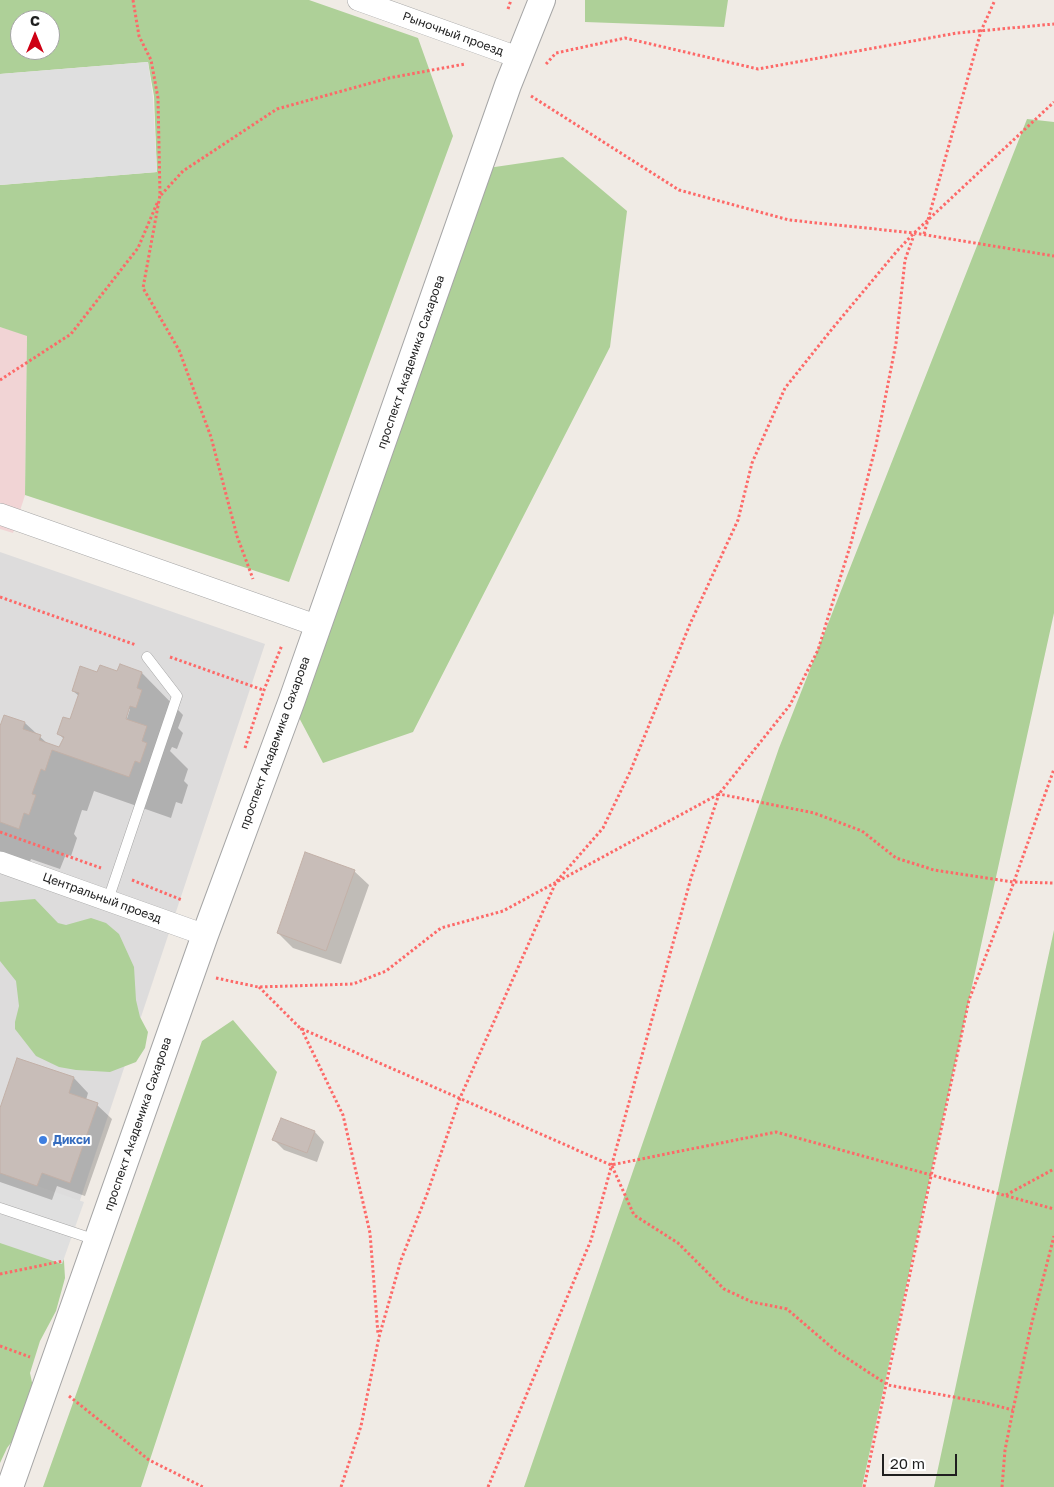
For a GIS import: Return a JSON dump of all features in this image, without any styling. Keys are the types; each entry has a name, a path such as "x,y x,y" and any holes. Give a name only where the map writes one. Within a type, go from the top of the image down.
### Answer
{"street":[{"name":"Рыночный проезд","path":"358,0 532,62"},
{"name":"проспект Академика Сахарова","path":"10,1487 205,935 318,626 508,85 532,62 542,0"},
{"path":"0,514 318,626"},
{"name":"Центральный проезд","path":"0,862 205,935"}],"lane":[{"path":"108,900 177,696 147,657"},
{"path":"0,1208 97,1240"}],"path":[{"path":"133,0 139,36 151,60 158,98 160,195 143,288 179,350 211,437 237,536 262,606"},
{"path":"924,234 980,31 996,0"},
{"path":"532,62 556,52 625,38 758,69 948,35 1054,24"},
{"path":"0,380 71,334 138,248 160,195 183,171 277,109 389,78 469,63"},
{"path":"508,85 531,96 679,190 789,220 924,234 1054,256"},
{"path":"341,1487 361,1426 378,1337 401,1260 427,1194 460,1098 556,882 603,828 630,772 690,624 738,520 752,463 785,388 832,329 914,233 1054,102"},
{"path":"488,1487 590,1240 691,878 719,794 790,705 818,650 851,543 876,445 896,343 905,260 914,233"},
{"path":"864,1487 969,1000 1014,882 1054,768"},
{"path":"210,977 258,987 353,984 386,971 441,928 503,911 719,794 814,813 862,831 896,858 934,870 1014,882 1054,884"},
{"path":"0,832 117,874 185,901"},
{"path":"258,987 300,1028 343,1115 370,1233 378,1337"},
{"path":"300,1028 611,1165 776,1132 1054,1209"},
{"path":"611,1165 634,1215 678,1243 724,1289 752,1302 787,1309 836,1351 888,1385 981,1402 1012,1410"},
{"path":"1005,1195 1054,1169"},
{"path":"1002,1487 1005,1450 1012,1410 1054,1236"},
{"path":"0,1274 69,1259"},
{"path":"0,1346 35,1358 48,1379 150,1460 203,1487"}],"shaded area":[{"path":"148,62 153,98 157,172 0,185 0,74"},
{"path":"0,327 27,335 25,495 13,533 0,529"},
{"path":"0,552 265,644 0,1441"},
{"path":"0,1173 84,1202 62,1264 0,1243"}],"green space":[{"path":"0,0 309,0 418,38 453,136 289,582 25,495 27,336 0,327 0,185 157,172 154,96 148,62 0,74"},
{"path":"585,0 728,0 724,27 585,22"},
{"path":"1027,119 1054,122 1054,613 862,1487 524,1487 779,748"},
{"path":"563,157 627,211 610,347 413,732 323,763 295,710 488,168"},
{"path":"35,899 58,923 66,925 91,918 106,923 119,934 134,967 136,1000 140,1017 148,1032 145,1048 136,1062 110,1072 59,1067 36,1056 15,1029 19,1006 16,981 0,961 0,902"},
{"path":"1054,930 1054,1487 934,1487"},
{"path":"233,1020 277,1072 141,1487 43,1487 202,1041"},
{"path":"0,1230 58,1245 64,1261 65,1278 56,1311 40,1341 30,1373 33,1387 28,1421 7,1448 0,1463"}],"building":[{"path":"120,664 142,672 137,688 142,690 136,708 130,706 126,719 147,726 142,741 147,743 140,763 135,761 129,777 52,750 45,771 41,769 32,794 36,795 29,815 24,813 19,829 0,822 0,726 4,715 25,722 23,729 41,735 39,740 59,747 64,737 57,734 63,717 70,719 79,693 72,691 80,666 97,672 100,665 117,671"},
{"path":"305,852 355,870 326,951 277,933"},
{"name":"Дикси","path":"17,1058 74,1077 69,1093 98,1103 70,1183 42,1173 37,1186 0,1173 0,1108"},
{"path":"281,1118 315,1131 307,1153 272,1140"}],"place":[{"name":"Дикси","path":"43,1140"}]}
